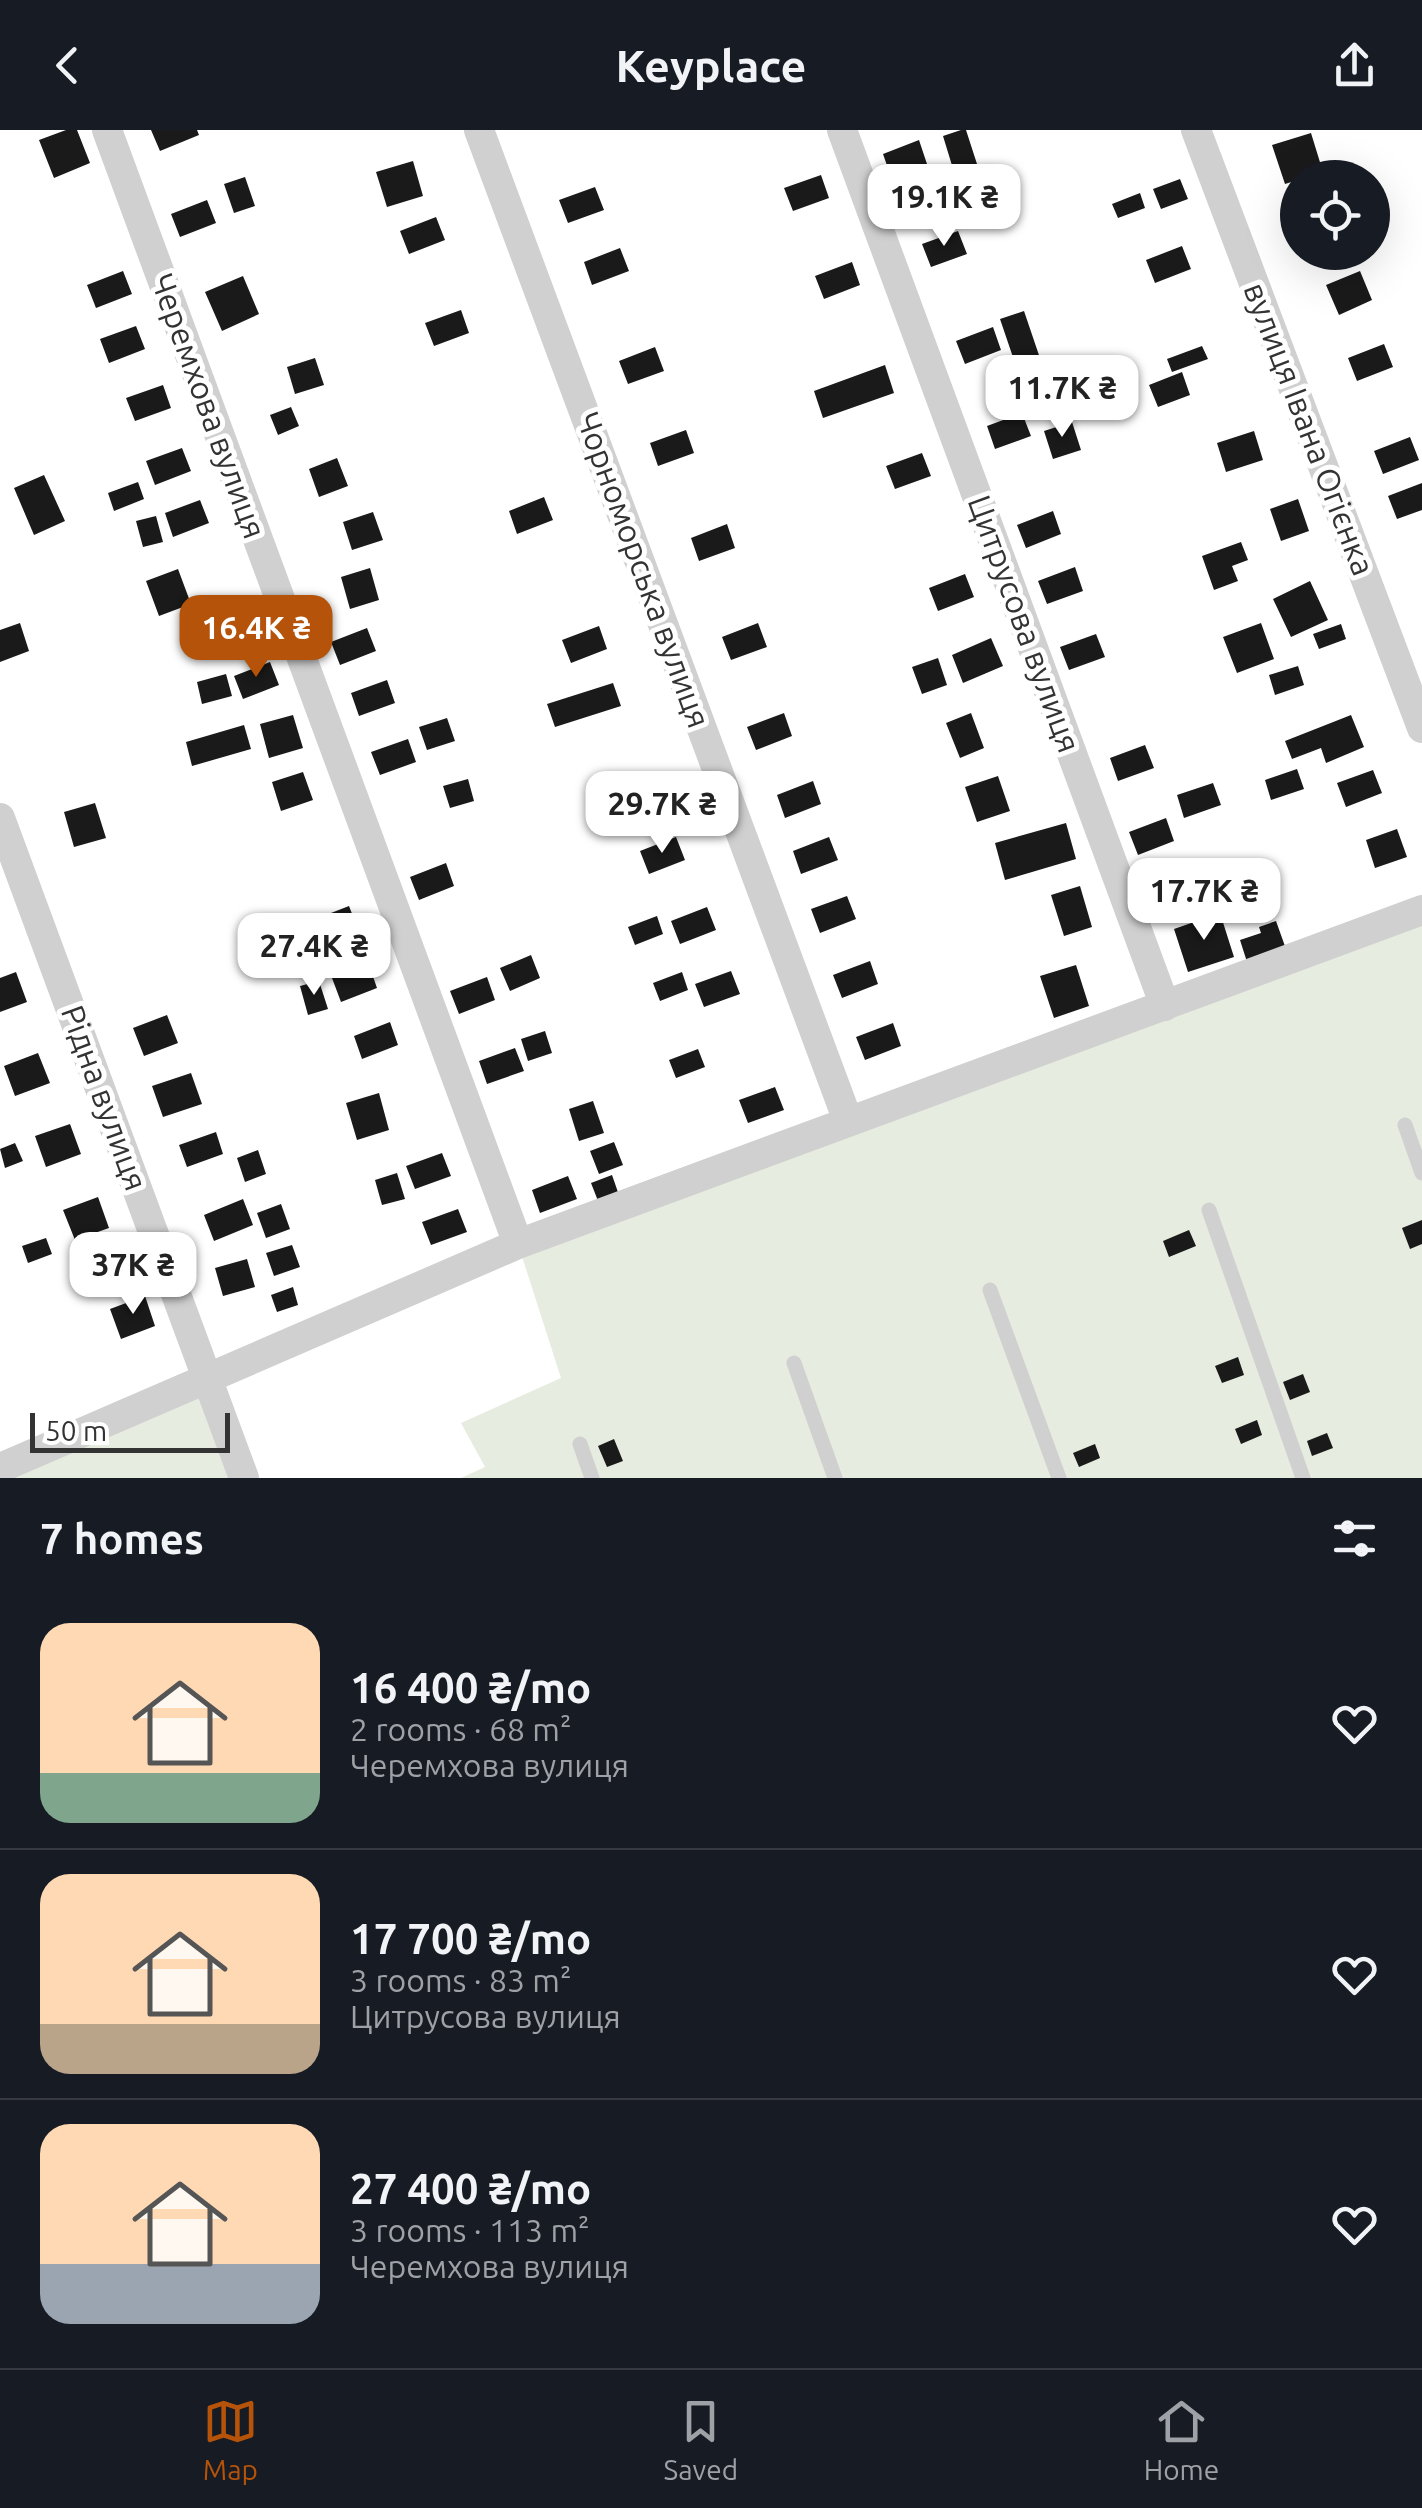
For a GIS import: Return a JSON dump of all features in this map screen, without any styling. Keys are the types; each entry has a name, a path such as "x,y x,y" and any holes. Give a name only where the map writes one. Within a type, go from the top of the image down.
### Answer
{"street":[{"name":"Черемхова вулиця","path":"107,130 518,1244"},
{"name":"Чорноморська вулиця","path":"479,130 848,1122"},
{"name":"Цитрусова вулиця","path":"842,130 1165,1006"},
{"name":"вулиця Івана Огієнка","path":"1196,130 1422,728"},
{"name":"Рідна вулиця","path":"0,818 244,1478"},
{"path":"0,1468 518,1244 1422,910"}],"lane":[{"path":"1404,1125 1422,1173"},
{"path":"1208,1210 1303,1478"},
{"path":"990,1290 1060,1478"},
{"path":"794,1363 835,1478"},
{"path":"580,1444 592,1478"}],"shaded area":[{"path":"1422,910 1422,1478 461,1478 485,1467 461,1423 561,1378 518,1244"},
{"path":"207,1379 244,1478 0,1478"}],"building":[{"path":"77,130 90,163 54,178 39,140"},
{"path":"151,130 197,130 199,135 160,151"},
{"path":"966,130 977,164 954,172 943,136"},
{"path":"1311,133 1319,160 1280,160 1280,169 1272,145"},
{"path":"919,140 927,164 891,177 883,154"},
{"path":"413,161 423,196 387,207 376,172"},
{"path":"821,175 829,198 793,211 784,188"},
{"path":"245,177 255,206 234,213 224,184"},
{"path":"1180,179 1188,199 1161,209 1153,189"},
{"path":"595,187 604,210 568,223 559,200"},
{"path":"1140,193 1145,208 1118,218 1112,204"},
{"path":"207,200 216,223 180,237 171,214"},
{"path":"436,217 445,240 409,254 400,231"},
{"path":"958,231 967,254 931,267 922,244"},
{"path":"1182,246 1191,269 1155,283 1146,260"},
{"path":"620,248 629,271 592,285 584,262"},
{"path":"852,262 860,285 824,299 815,276"},
{"path":"123,271 132,294 96,308 87,285"},
{"path":"1360,271 1372,300 1339,315 1326,285"},
{"path":"243,276 259,314 222,331 205,292"},
{"path":"461,310 469,333 434,346 425,323"},
{"path":"1024,311 1043,367 1019,375 1000,319"},
{"path":"136,326 145,349 109,363 100,339"},
{"path":"993,327 1001,350 965,364 956,341"},
{"path":"1384,344 1393,367 1357,381 1348,358"},
{"path":"1202,346 1208,359 1172,372 1167,359"},
{"path":"655,347 664,371 628,384 619,361"},
{"path":"315,358 324,385 295,394 287,367"},
{"path":"885,365 894,393 823,418 814,391"},
{"path":"1182,372 1190,395 1158,407 1149,385"},
{"path":"163,385 171,408 135,421 126,398"},
{"path":"291,407 299,426 278,435 270,415"},
{"path":"1022,413 1031,436 995,449 987,426"},
{"path":"1072,422 1081,450 1053,459 1044,431"},
{"path":"686,430 694,453 658,466 650,443"},
{"path":"1254,431 1263,460 1226,472 1217,443"},
{"path":"1410,437 1419,460 1383,474 1374,451"},
{"path":"182,448 191,471 155,485 146,461"},
{"path":"922,453 931,476 895,489 886,466"},
{"path":"337,458 348,486 319,497 309,469"},
{"path":"44,475 65,521 34,535 14,488"},
{"path":"138,482 144,499 114,511 108,493"},
{"path":"1422,483 1422,510 1397,519 1388,496"},
{"path":"544,497 553,520 517,534 509,511"},
{"path":"1298,499 1309,531 1281,541 1270,509"},
{"path":"200,500 209,523 173,537 165,513"},
{"path":"1053,511 1061,534 1026,548 1017,525"},
{"path":"373,512 383,540 352,550 343,522"},
{"path":"156,516 163,542 143,547 136,521"},
{"path":"727,524 735,548 699,561 691,538"},
{"path":"1241,542 1248,560 1232,566 1238,581 1214,590 1202,556"},
{"path":"1075,567 1083,591 1047,604 1038,581"},
{"path":"370,568 379,600 350,609 341,577"},
{"path":"178,569 191,604 159,616 146,581"},
{"path":"965,574 974,597 938,611 929,588"},
{"path":"1310,581 1328,620 1291,637 1273,599"},
{"path":"244,616 253,639 216,652 208,629"},
{"path":"20,623 29,651 0,662 0,630"},
{"path":"758,623 767,647 731,660 722,637"},
{"path":"1261,623 1274,659 1237,673 1223,637"},
{"path":"1341,624 1346,639 1319,649 1313,634"},
{"path":"599,626 607,649 571,663 562,640"},
{"path":"367,628 376,651 340,665 331,642"},
{"path":"1096,634 1105,657 1069,670 1060,647"},
{"path":"991,638 1003,666 963,683 952,655"},
{"path":"938,658 947,685 922,694 912,667"},
{"path":"270,662 279,685 243,699 234,676"},
{"path":"1298,666 1304,685 1275,695 1269,675"},
{"path":"226,674 232,696 202,704 197,682"},
{"path":"387,680 395,703 359,716 351,693"},
{"path":"613,683 621,706 555,727 547,704"},
{"path":"784,713 792,736 756,750 747,727"},
{"path":"971,713 984,748 960,758 946,723"},
{"path":"293,715 303,748 269,758 260,724"},
{"path":"1351,715 1364,747 1326,763 1321,748 1292,759 1285,741"},
{"path":"447,718 455,741 427,750 419,727"},
{"path":"244,725 251,749 192,766 186,742"},
{"path":"408,739 416,762 380,775 371,752"},
{"path":"1145,745 1154,768 1118,781 1110,758"},
{"path":"1297,769 1304,789 1271,800 1265,780"},
{"path":"1373,770 1382,793 1346,807 1337,783"},
{"path":"303,772 313,800 281,811 272,782"},
{"path":"998,776 1010,811 977,822 965,787"},
{"path":"655,778 663,801 628,815 619,792"},
{"path":"468,779 474,801 450,808 443,786"},
{"path":"813,781 821,804 785,818 777,795"},
{"path":"1213,783 1221,805 1184,818 1177,795"},
{"path":"95,803 106,838 74,847 64,812"},
{"path":"1166,818 1174,841 1138,855 1129,832"},
{"path":"1066,823 1076,859 1005,880 995,843"},
{"path":"1397,829 1407,857 1375,868 1366,840"},
{"path":"676,837 685,860 649,874 640,851"},
{"path":"829,837 838,860 801,874 793,851"},
{"path":"446,863 454,886 419,900 410,877"},
{"path":"1080,886 1092,927 1064,936 1051,895"},
{"path":"847,896 856,919 820,933 811,909"},
{"path":"349,906 358,929 321,943 313,920"},
{"path":"707,907 716,930 680,944 671,921"},
{"path":"1220,913 1234,957 1188,972 1174,929"},
{"path":"657,916 663,934 635,945 628,927"},
{"path":"1276,921 1286,949 1247,962 1240,940 1261,933 1259,927"},
{"path":"531,955 540,978 510,991 500,968"},
{"path":"870,961 878,984 842,998 833,975"},
{"path":"369,965 377,988 341,1002 332,978"},
{"path":"1076,965 1089,1006 1054,1018 1040,976"},
{"path":"731,971 740,994 704,1007 695,984"},
{"path":"16,972 27,1002 0,1012 0,978"},
{"path":"682,972 688,990 660,1001 653,983"},
{"path":"487,977 495,1000 459,1014 450,991"},
{"path":"319,981 328,1009 308,1015 300,986"},
{"path":"167,1015 178,1043 144,1056 133,1028"},
{"path":"390,1022 398,1045 362,1059 354,1036"},
{"path":"893,1023 901,1046 865,1060 856,1037"},
{"path":"545,1031 552,1053 528,1061 521,1039"},
{"path":"515,1048 524,1071 487,1084 479,1061"},
{"path":"698,1049 705,1067 676,1078 669,1060"},
{"path":"38,1053 50,1083 15,1096 4,1066"},
{"path":"191,1073 202,1104 163,1117 152,1086"},
{"path":"775,1087 784,1110 748,1123 739,1100"},
{"path":"379,1093 389,1130 357,1140 346,1103"},
{"path":"593,1101 604,1133 579,1141 569,1109"},
{"path":"70,1124 81,1154 46,1167 35,1136"},
{"path":"216,1132 223,1154 187,1167 179,1145"},
{"path":"614,1142 623,1165 599,1174 590,1151"},
{"path":"15,1143 23,1161 5,1168 0,1149"},
{"path":"258,1150 266,1174 245,1182 237,1158"},
{"path":"442,1153 451,1176 415,1189 406,1166"},
{"path":"397,1173 405,1199 382,1205 375,1180"},
{"path":"612,1175 620,1198 600,1206 591,1183"},
{"path":"568,1176 577,1199 540,1213 532,1190"},
{"path":"98,1197 109,1228 75,1240 63,1210"},
{"path":"243,1199 253,1225 214,1241 204,1215"},
{"path":"281,1204 290,1229 266,1238 257,1213"},
{"path":"458,1209 467,1232 431,1245 422,1222"},
{"path":"1422,1220 1422,1244 1410,1249 1402,1228"},
{"path":"1189,1230 1196,1246 1169,1257 1163,1241"},
{"path":"46,1238 52,1254 28,1263 22,1246"},
{"path":"292,1245 300,1267 274,1276 266,1253"},
{"path":"247,1259 255,1287 223,1296 215,1268"},
{"path":"293,1287 298,1305 277,1312 271,1295"},
{"path":"145,1296 155,1326 121,1339 110,1309"},
{"path":"1238,1357 1244,1375 1222,1383 1215,1366"},
{"path":"1303,1374 1310,1392 1290,1400 1283,1382"},
{"path":"1257,1420 1262,1435 1241,1444 1235,1429"},
{"path":"1327,1433 1333,1448 1312,1456 1307,1441"},
{"path":"614,1439 623,1461 607,1467 598,1446"},
{"path":"1095,1444 1100,1458 1079,1467 1073,1453"}]}
